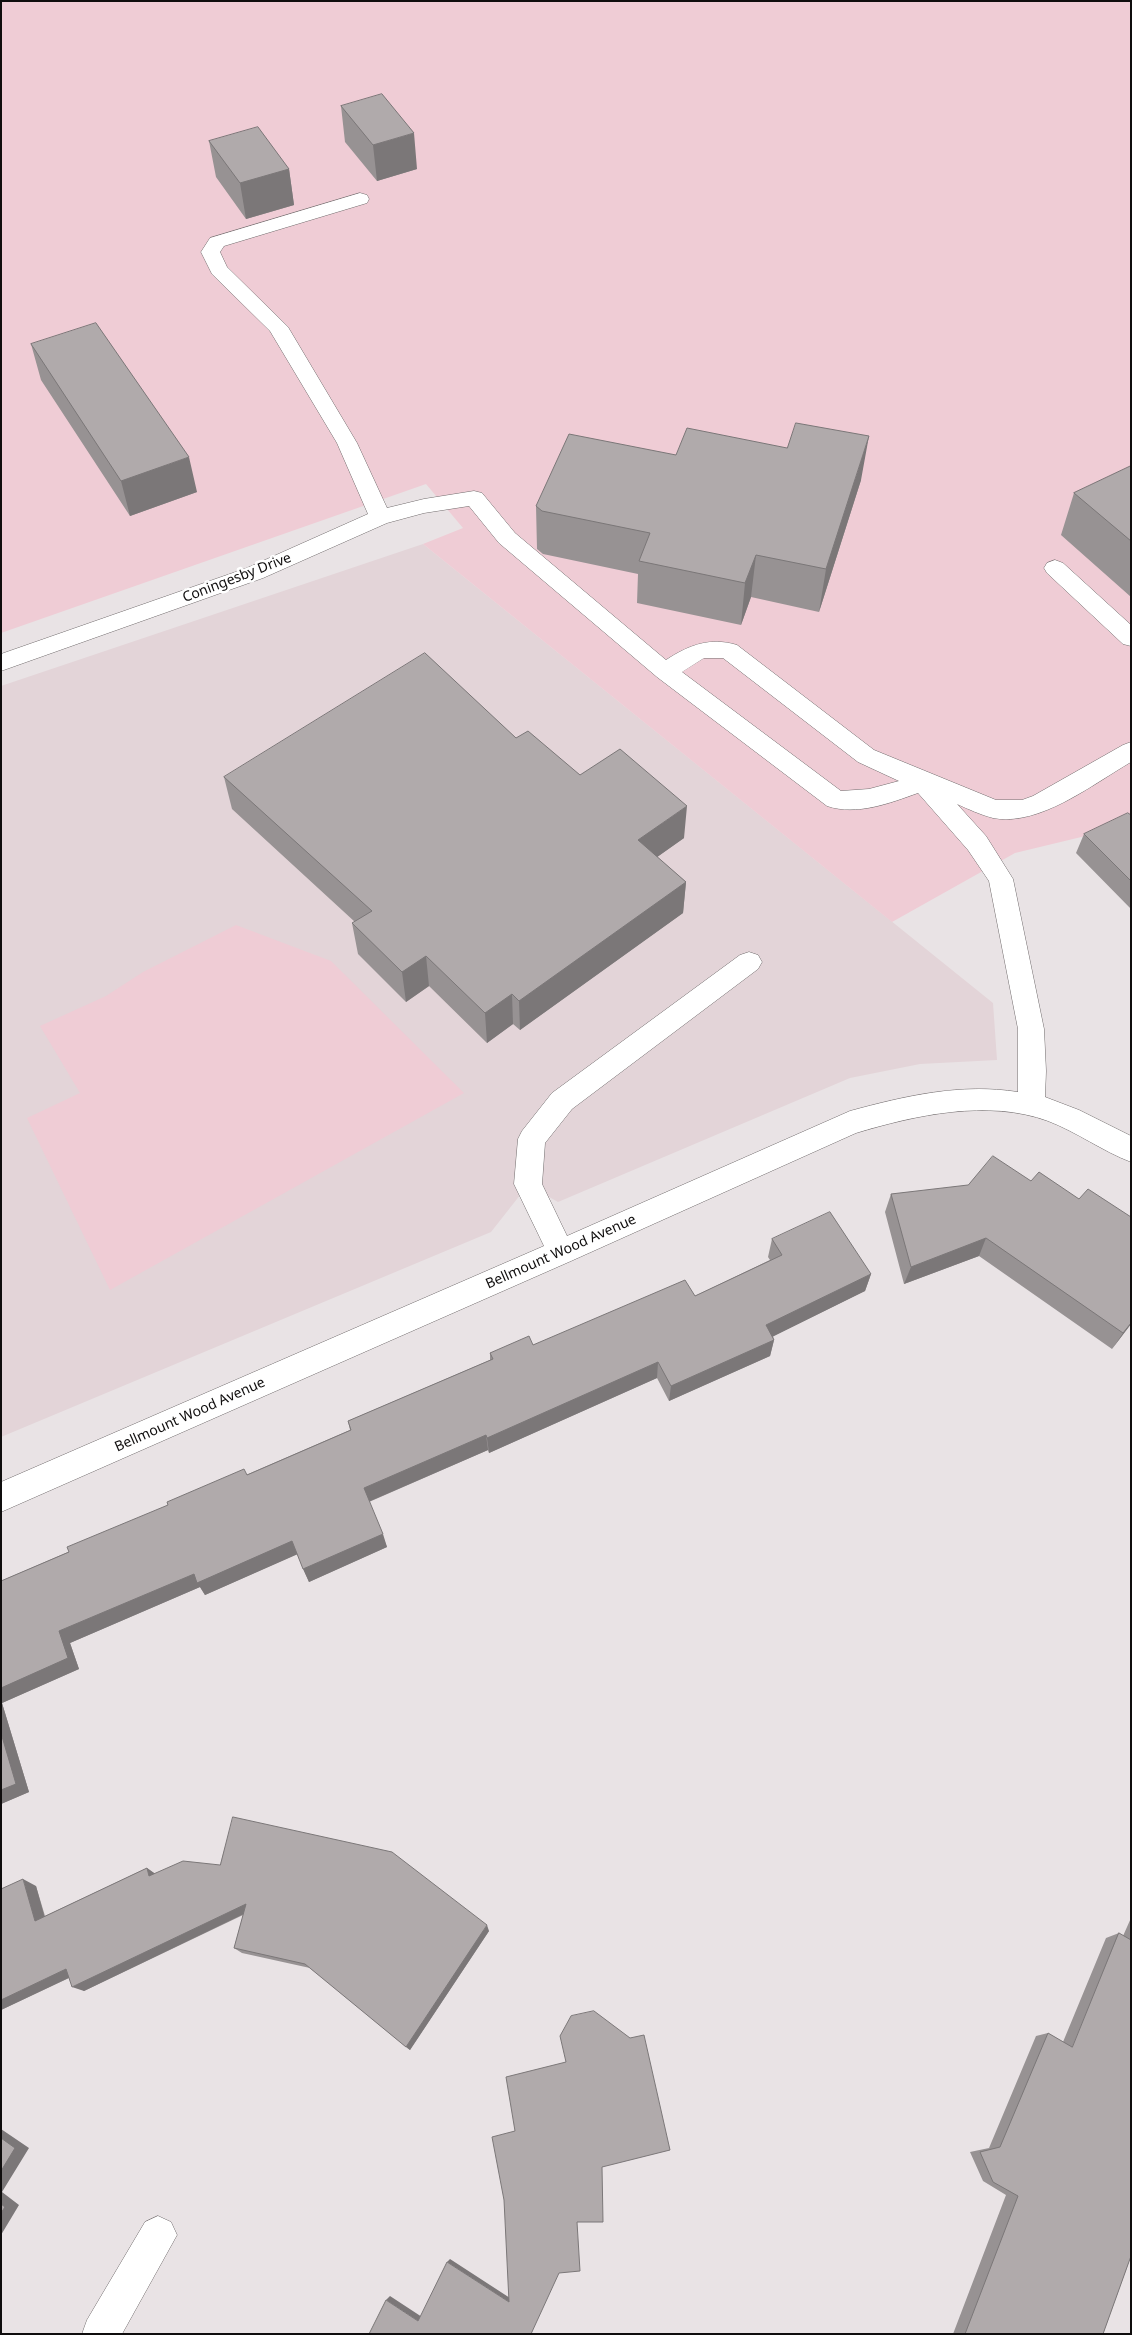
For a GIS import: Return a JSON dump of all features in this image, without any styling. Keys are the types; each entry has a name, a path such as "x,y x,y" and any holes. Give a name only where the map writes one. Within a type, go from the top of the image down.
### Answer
{"street":[{"path":"360,199 217,242 210,252 219,270 278,327 347,443 380,518"},
{"name":"Coningesby Drive","path":"1,663 255,573 380,518 424,506 474,498 507,538 665,671"},
{"path":"1055,568 1131,638"},
{"path":"922,781 890,794 855,802 836,800 665,671 699,650 711,648 729,651 866,756 922,781 994,809 1023,810 1042,802 1131,751"},
{"path":"922,781 977,844 1001,879 1031,1029 1033,1071 1031,1105"},
{"path":"561,1252 528,1184 532,1140 562,1101 749,962"},
{"name":"Bellmount Wood Avenue","path":"1,1497 561,1252 850,1123 893,1110 935,1102 975,1100 1031,1105 1073,1120 1131,1150"},
{"path":"101,2334 158,2235"}],"shaded area":[{"path":"1,1 1131,1 1131,825 1015,853 892,922 423,544 463,528 426,484 1,633"},
{"path":"423,544 993,1003 997,1060 920,1064 850,1078 558,1202 528,1185 491,1232 1,1437 1,686"},
{"path":"236,925 331,961 464,1093 110,1290 27,1118 80,1093 40,1026 106,996 143,972"}],"building":[{"path":"382,94 414,133 373,145 341,106"},
{"path":"258,127 289,169 240,183 209,141"},
{"path":"96,323 189,457 121,481 31,344"},
{"path":"796,423 869,436 826,569 756,555 745,583 639,561 650,533 542,511 536,506 569,434 676,455 687,428 787,448"},
{"path":"1131,466 1131,541 1074,493"},
{"path":"425,653 516,738 528,731 580,775 620,749 687,806 638,840 686,882 519,1001 512,994 485,1013 426,956 402,972 352,923 372,911 224,777"},
{"path":"1128,813 1131,815 1131,881 1084,834"},
{"path":"993,1156 1031,1181 1039,1172 1079,1199 1088,1189 1131,1217 1131,1323 1123,1333 986,1238 911,1267 891,1194 968,1185"},
{"path":"830,1212 871,1274 766,1325 774,1340 671,1386 658,1362 487,1438 486,1435 364,1488 383,1534 303,1569 292,1541 197,1583 194,1574 59,1631 68,1658 1,1688 1,1581 69,1552 67,1547 168,1505 167,1502 244,1469 247,1475 351,1430 348,1421 493,1359 490,1353 529,1336 533,1345 685,1280 695,1296 782,1255 772,1239"},
{"path":"1,1733 16,1784 1,1790"},
{"path":"233,1817 392,1852 487,1925 406,2047 305,1964 234,1948 246,1904 72,1987 66,1969 1,2000 1,1889 23,1879 35,1921 147,1868 149,1876 183,1861 220,1865"},
{"path":"1119,1933 1131,1940 1131,2256 1103,2334 965,2334 1018,2196 993,2182 980,2152 1000,2147 1048,2033 1072,2047"},
{"path":"594,2011 630,2038 644,2035 670,2150 602,2167 603,2222 577,2222 580,2271 559,2273 531,2334 369,2334 386,2300 418,2321 447,2262 509,2302 504,2200 492,2137 515,2131 506,2077 566,2062 560,2036 571,2016"},
{"path":"1,2138 15,2148 1,2171"},
{"path":"1,2204 5,2207 1,2213"}]}
